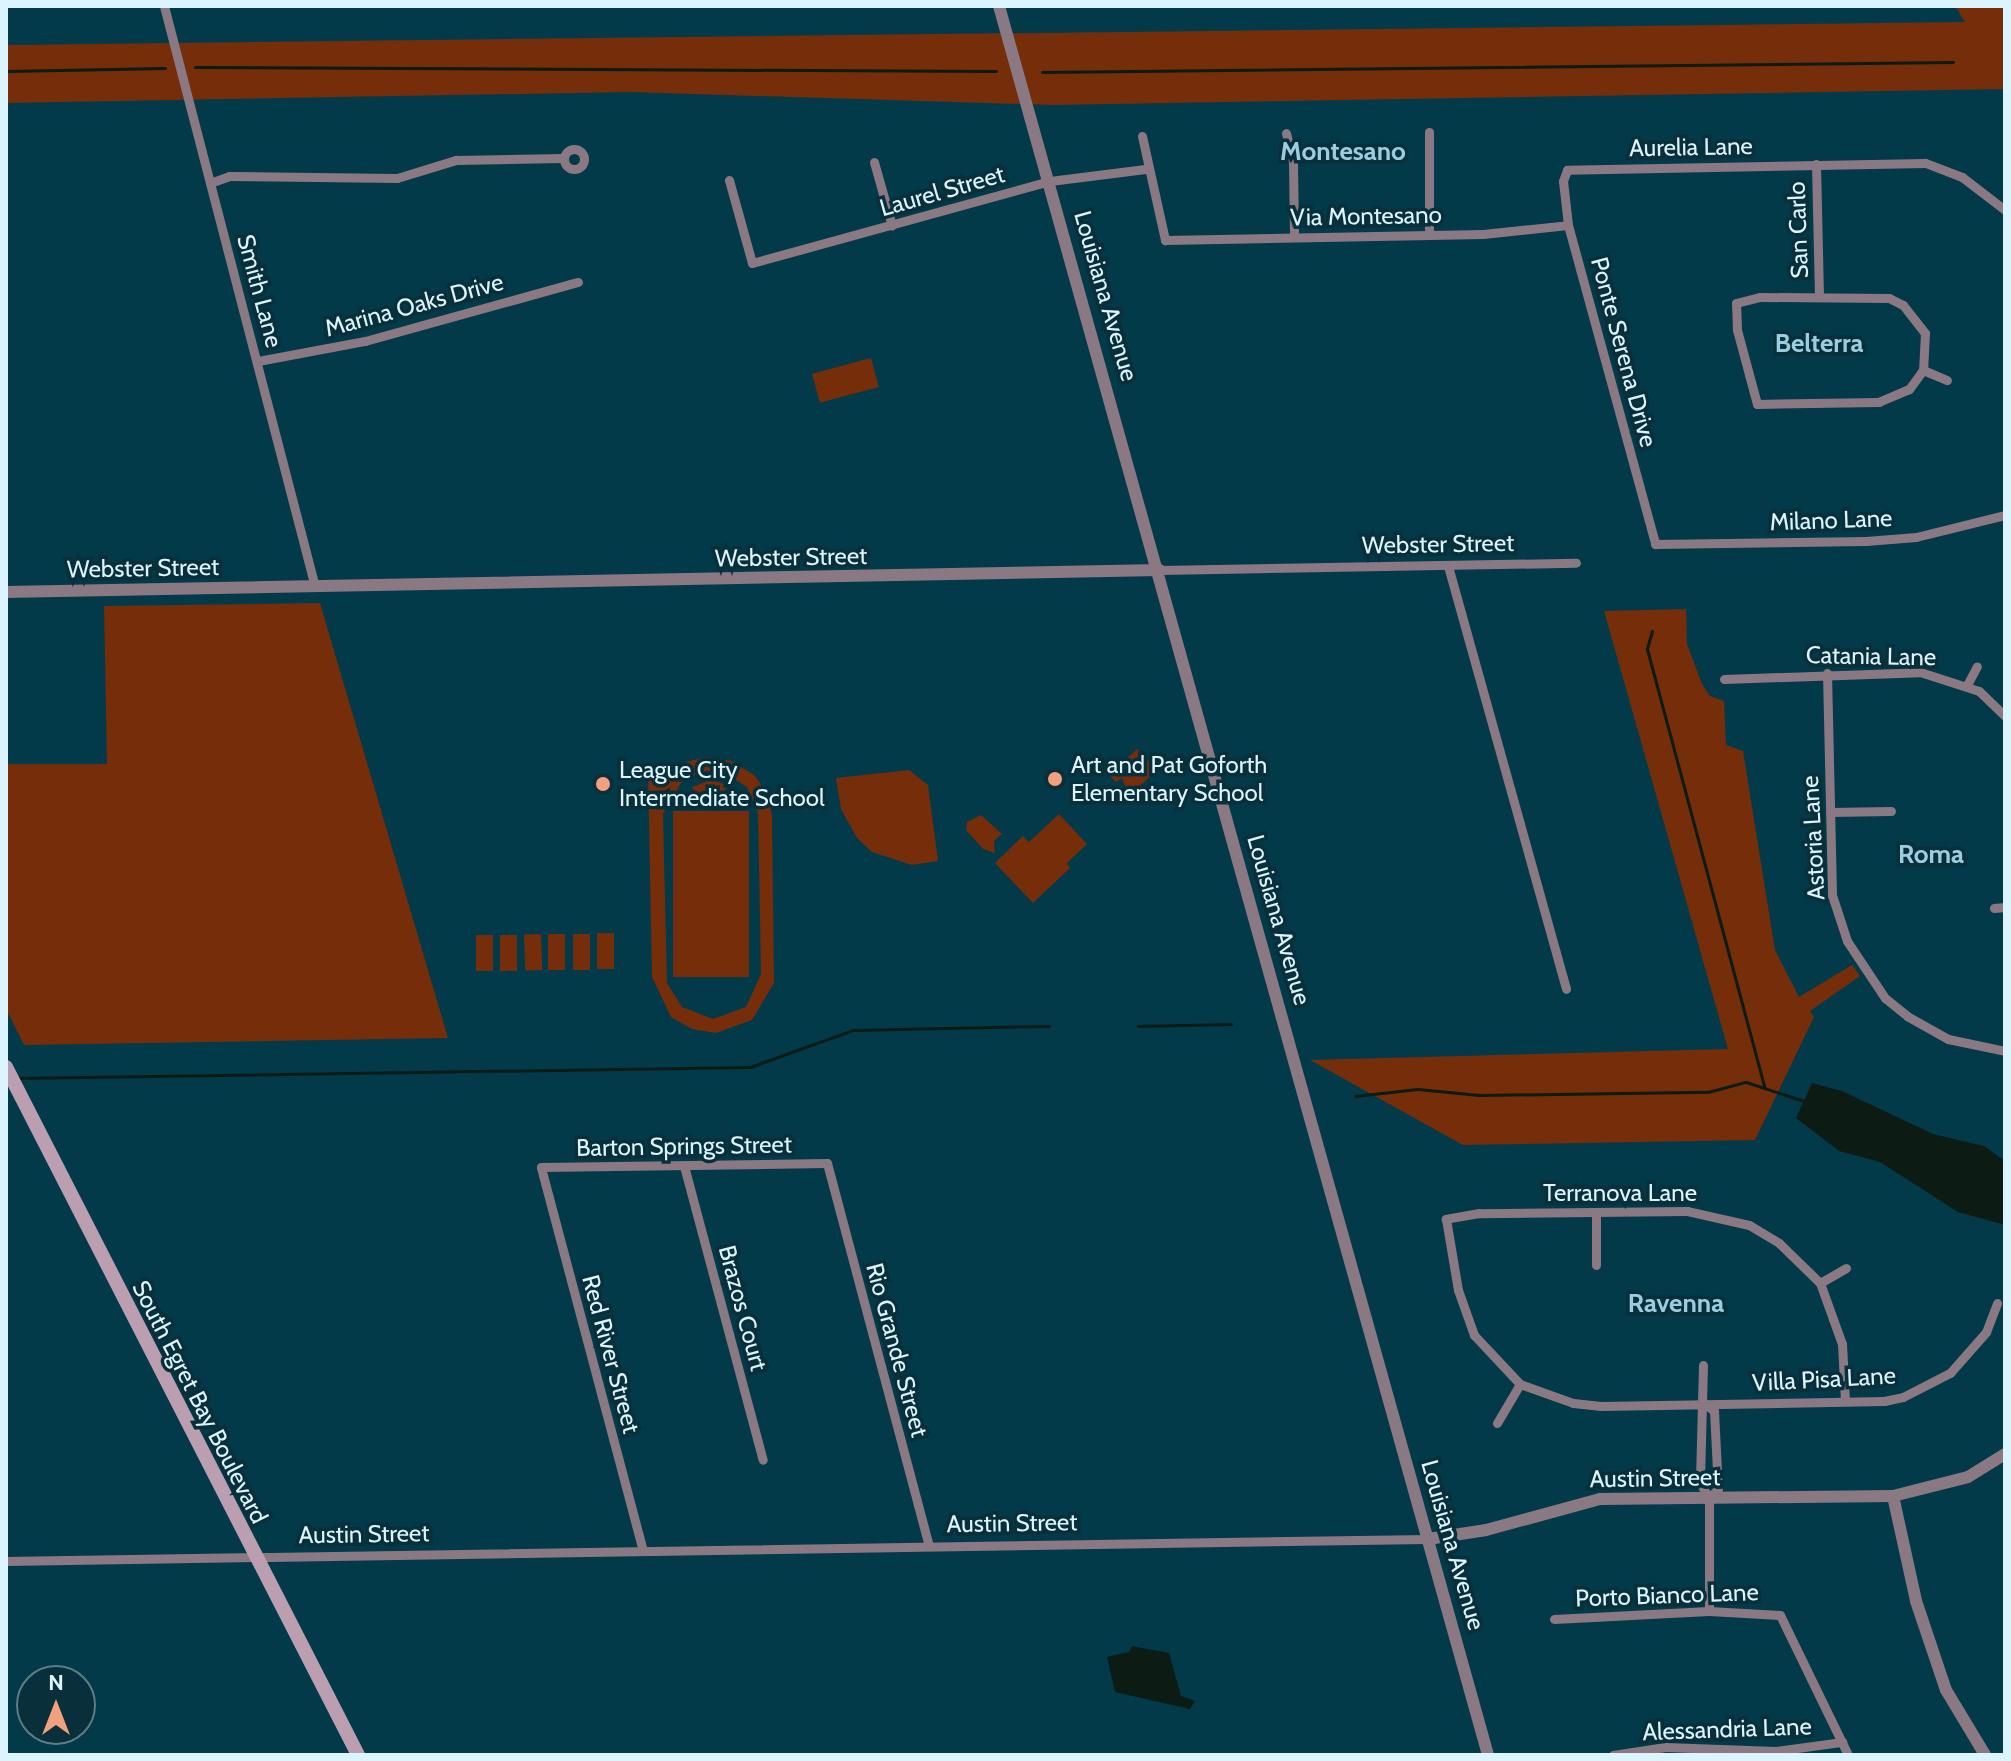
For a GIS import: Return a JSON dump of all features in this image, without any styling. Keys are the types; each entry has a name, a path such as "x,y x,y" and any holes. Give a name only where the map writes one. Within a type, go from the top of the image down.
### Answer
{"main road":[{"name":"South Egret Bay Boulevard","path":"6,1067 254,1559 358,1755"}],"street":[{"name":"Smith Lane","path":"164,6 315,587"},
{"name":"Louisiana Avenue","path":"999,6 1160,570 1488,1755"},
{"path":"1429,132 1429,235"},
{"path":"1286,133 1293,162 1294,237"},
{"path":"1142,136 1145,169"},
{"path":"210,183 223,179 397,178 456,160 563,158"},
{"path":"874,162 892,226"},
{"name":"Aurelia Lane","path":"1567,170 1925,163 1962,177 2005,210"},
{"name":"San Carlo","path":"1816,164 1819,296"},
{"name":"Laurel Street","path":"729,180 752,263 1050,181 1145,169"},
{"name":"Via Montesano","path":"1145,169 1165,240 1429,235 1568,225"},
{"name":"Ponte Serena Drive","path":"1567,170 1568,225 1655,544"},
{"name":"Marina Oaks Drive","path":"258,361 365,341 578,282"},
{"path":"1872,295 1903,305 1925,333 1923,370 1909,389 1879,402 1757,404 1737,330 1736,303 1872,295"},
{"path":"1923,370 1947,380"},
{"name":"Milano Lane","path":"1655,544 1866,541 1916,537 2005,515"},
{"name":"Webster Street","path":"6,592 1576,563"},
{"path":"1448,566 1566,989"},
{"path":"1967,685 1977,666"},
{"name":"Catania Lane","path":"1724,679 1920,672 1967,685 2005,716"},
{"name":"Astoria Lane","path":"1827,673 1832,895 1860,966 1885,998 1929,1030 1975,1048 2005,1051"},
{"path":"1830,812 1891,811"},
{"path":"1994,908 2005,907"},
{"name":"Barton Springs Street","path":"541,1167 827,1163"},
{"name":"Rio Grande Street","path":"827,1163 929,1546"},
{"name":"Brazos Court","path":"684,1166 763,1460"},
{"name":"Red River Street","path":"541,1167 643,1551"},
{"path":"1596,1212 1596,1265"},
{"name":"Terranova Lane","path":"1446,1219 1479,1213 1596,1212 1727,1216 1779,1243 1820,1283 1842,1344 1845,1401"},
{"name":"Villa Pisa Lane","path":"1446,1219 1458,1290 1474,1335 1520,1384 1573,1403 1845,1401 1903,1397 1950,1373 1986,1332 1997,1303"},
{"path":"1820,1283 1846,1268"},
{"path":"1703,1365 1704,1403 1699,1412 1700,1483 1709,1498 1709,1611"},
{"path":"1497,1423 1520,1384"},
{"path":"1704,1403 1714,1411 1718,1489 1709,1498"},
{"name":"Austin Street","path":"6,1561 1428,1539 1486,1530 1584,1501 1893,1496 1968,1477 2005,1454"},
{"path":"1893,1496 1916,1601 1946,1690 1985,1755"},
{"name":"Porto Bianco Lane","path":"1554,1619 1709,1611 1780,1615 1842,1742"},
{"path":"1842,1742 1848,1755"},
{"name":"Alessandria Lane","path":"1613,1755 1665,1747 1776,1751 1842,1742"}],"shaded area":[{"path":"1955,6 2005,6 2005,89 1053,105 629,92 6,103 6,45 1965,22"},
{"path":"871,358 879,387 820,403 812,374"},
{"path":"320,603 448,1038 24,1045 6,1009 6,721 7,764 107,764 104,606"},
{"path":"1686,609 1687,644 1702,684 1710,696 1724,701 1726,745 1743,751 1775,950 1799,997 1852,965 1860,976 1810,1011 1814,1017 1755,1140 1463,1145 1310,1060 1728,1049 1604,611"},
{"path":"1137,749 1157,770 1129,796 1122,778 1116,782 1109,775"},
{"path":"706,757 732,761 754,775 767,793 772,816 774,983 752,1020 716,1033 692,1029 671,1017 652,977 648,770 662,770 663,779 686,762","holes":["705,771 723,772 747,787 758,812 761,974 746,1007 713,1019 682,1007 667,983 663,814 682,781"]},
{"path":"909,770 928,785 938,861 912,865 872,852 857,838 841,809 836,778"},
{"path":"705,775 727,786 721,797 710,800 695,794 692,787 705,782"},
{"path":"673,811 749,811 749,977 673,977"},
{"path":"1059,814 1087,844 1067,863 1070,868 1033,903 995,863 1023,836 1029,842"},
{"path":"981,815 1002,834 994,841 995,853 983,849 966,830 967,822"},
{"path":"597,933 614,933 614,969 597,969"},
{"path":"541,934 542,970 525,971 524,935"},
{"path":"548,934 565,934 565,970 548,970"},
{"path":"573,934 590,934 590,970 573,970"},
{"path":"476,935 493,935 493,971 476,971"},
{"path":"500,935 517,935 517,971 500,971"},
{"path":"1812,1083 1842,1091 1933,1134 1984,1146 2005,1161 2005,1225 1958,1212 1880,1162 1839,1151 1796,1118"},
{"path":"1132,1646 1169,1653 1181,1696 1195,1701 1190,1709 1115,1692 1107,1657 1129,1652"}],"waterway":[{"path":"1042,72 1953,62"},
{"path":"195,67 996,71"},
{"path":"6,71 165,68"},
{"path":"1652,631 1647,649 1764,1087"},
{"path":"1138,1026 1231,1024"},
{"path":"18,1078 750,1067 853,1030 1049,1026"},
{"path":"1355,1096 1418,1089 1479,1095 1708,1092 1746,1082 1807,1102"}],"place":[{"name":"Art and Pat Goforth Elementary School","path":"1055,779"},
{"name":"League City Intermediate School","path":"603,784"}],"district":[{"name":"Montesano","path":"1343,152"},
{"name":"Belterra","path":"1819,344"},
{"name":"Roma","path":"1931,855"},
{"name":"Ravenna","path":"1676,1304"}]}
